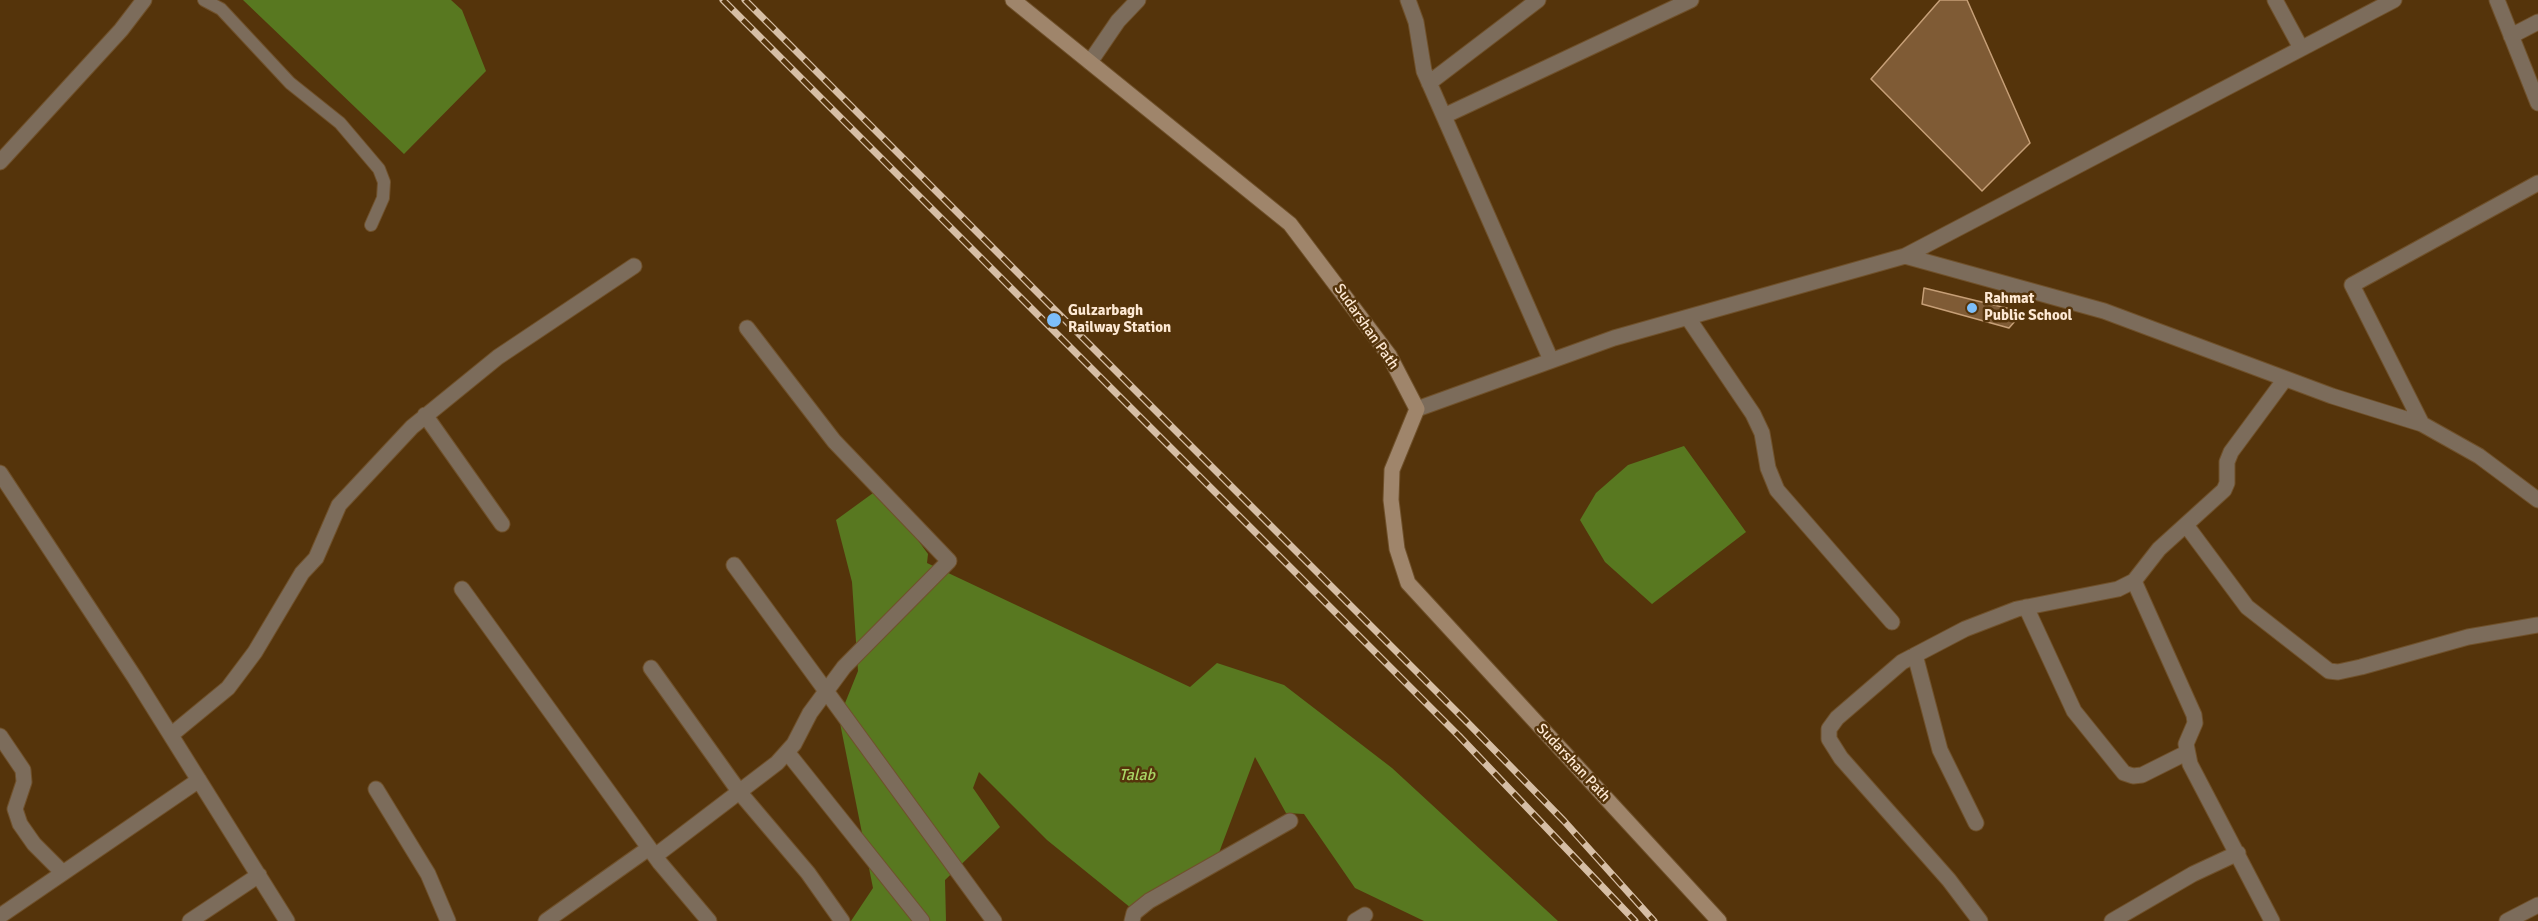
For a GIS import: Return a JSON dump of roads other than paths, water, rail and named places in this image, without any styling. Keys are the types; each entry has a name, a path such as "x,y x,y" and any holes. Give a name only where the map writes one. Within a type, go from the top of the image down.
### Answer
{"main road":[{"name":"Sudarshan Path","path":"1012,0 1290,224 1389,355 1417,409 1392,471 1390,500 1396,549 1408,583 1719,921"}],"street":[{"path":"0,162 121,30 144,0"},
{"path":"1090,62 1118,21 1138,0"},
{"path":"1408,0 1429,83 1551,360"},
{"path":"1429,83 1538,0"},
{"path":"1444,116 1691,0"},
{"path":"2275,0 2301,48"},
{"path":"1417,409 1614,338 1905,256 2394,0"},
{"path":"2497,0 2538,103"},
{"path":"2511,36 2538,22"},
{"path":"2422,424 2352,285 2538,183"},
{"path":"1905,256 2104,311 2286,379 2422,424 2479,456 2538,500"},
{"path":"171,735 228,688 255,652 302,573 316,558 339,505 425,415 498,357 634,266"},
{"path":"1688,318 1753,414 1762,433 1768,468 1777,490 1892,622"},
{"path":"546,921 741,794 787,752 810,713 828,692 843,667 949,561 834,441 747,328"},
{"path":"1980,921 1949,880 1841,758 1828,739 1829,729 1837,718 1895,668 1965,629 2026,607 2118,589 2134,581 2159,549 2224,490 2227,483 2227,462 2231,452 2286,379"},
{"path":"425,415 502,524"},
{"path":"0,473 171,735 287,921"},
{"path":"2186,525 2247,607 2329,671 2338,672 2361,667 2468,637 2538,625"},
{"path":"734,565 994,921"},
{"path":"2134,581 2194,716 2186,753 2272,921"},
{"path":"462,589 652,853 709,921"},
{"path":"2026,607 2074,711 2124,773 2142,775 2186,753"},
{"path":"1915,655 1940,750 1976,823"},
{"path":"651,668 741,794 808,873 842,921"},
{"path":"0,736 23,771 24,783 15,809 20,824 34,844 62,873"},
{"path":"787,752 922,921"},
{"path":"0,916 199,780"},
{"path":"376,789 428,874 448,921"},
{"path":"1132,921 1134,913 1149,901 1290,821"},
{"path":"2112,921 2193,874 2238,853"},
{"path":"190,921 259,875"},
{"path":"2507,921 2538,905"}],"lane":[{"path":"204,0 221,9 290,83 340,123 379,169 384,182 383,198 371,225"}],"water":[{"path":"243,0 451,0 462,10 486,71 404,154"},
{"path":"1684,446 1746,532 1652,604 1605,562 1580,520 1596,493 1628,465"},
{"name":"Talab","path":"880,488 928,554 927,563 1190,687 1217,663 1284,685 1392,768 1558,921 1424,921 1355,888 1304,814 1286,813 1255,757 1217,858 1131,908 1047,840 979,772 973,788 1000,827 945,880 946,921 851,921 873,888 839,718 858,671 852,582 836,520"}],"railway":[{"path":"723,0 1459,736 1635,921"},
{"path":"745,0 1467,722 1564,821 1654,921"}],"place":[{"name":"Rahmat Public School","path":"1972,308"},
{"name":"Gulzarbagh Railway Station","path":"1054,320"}]}
